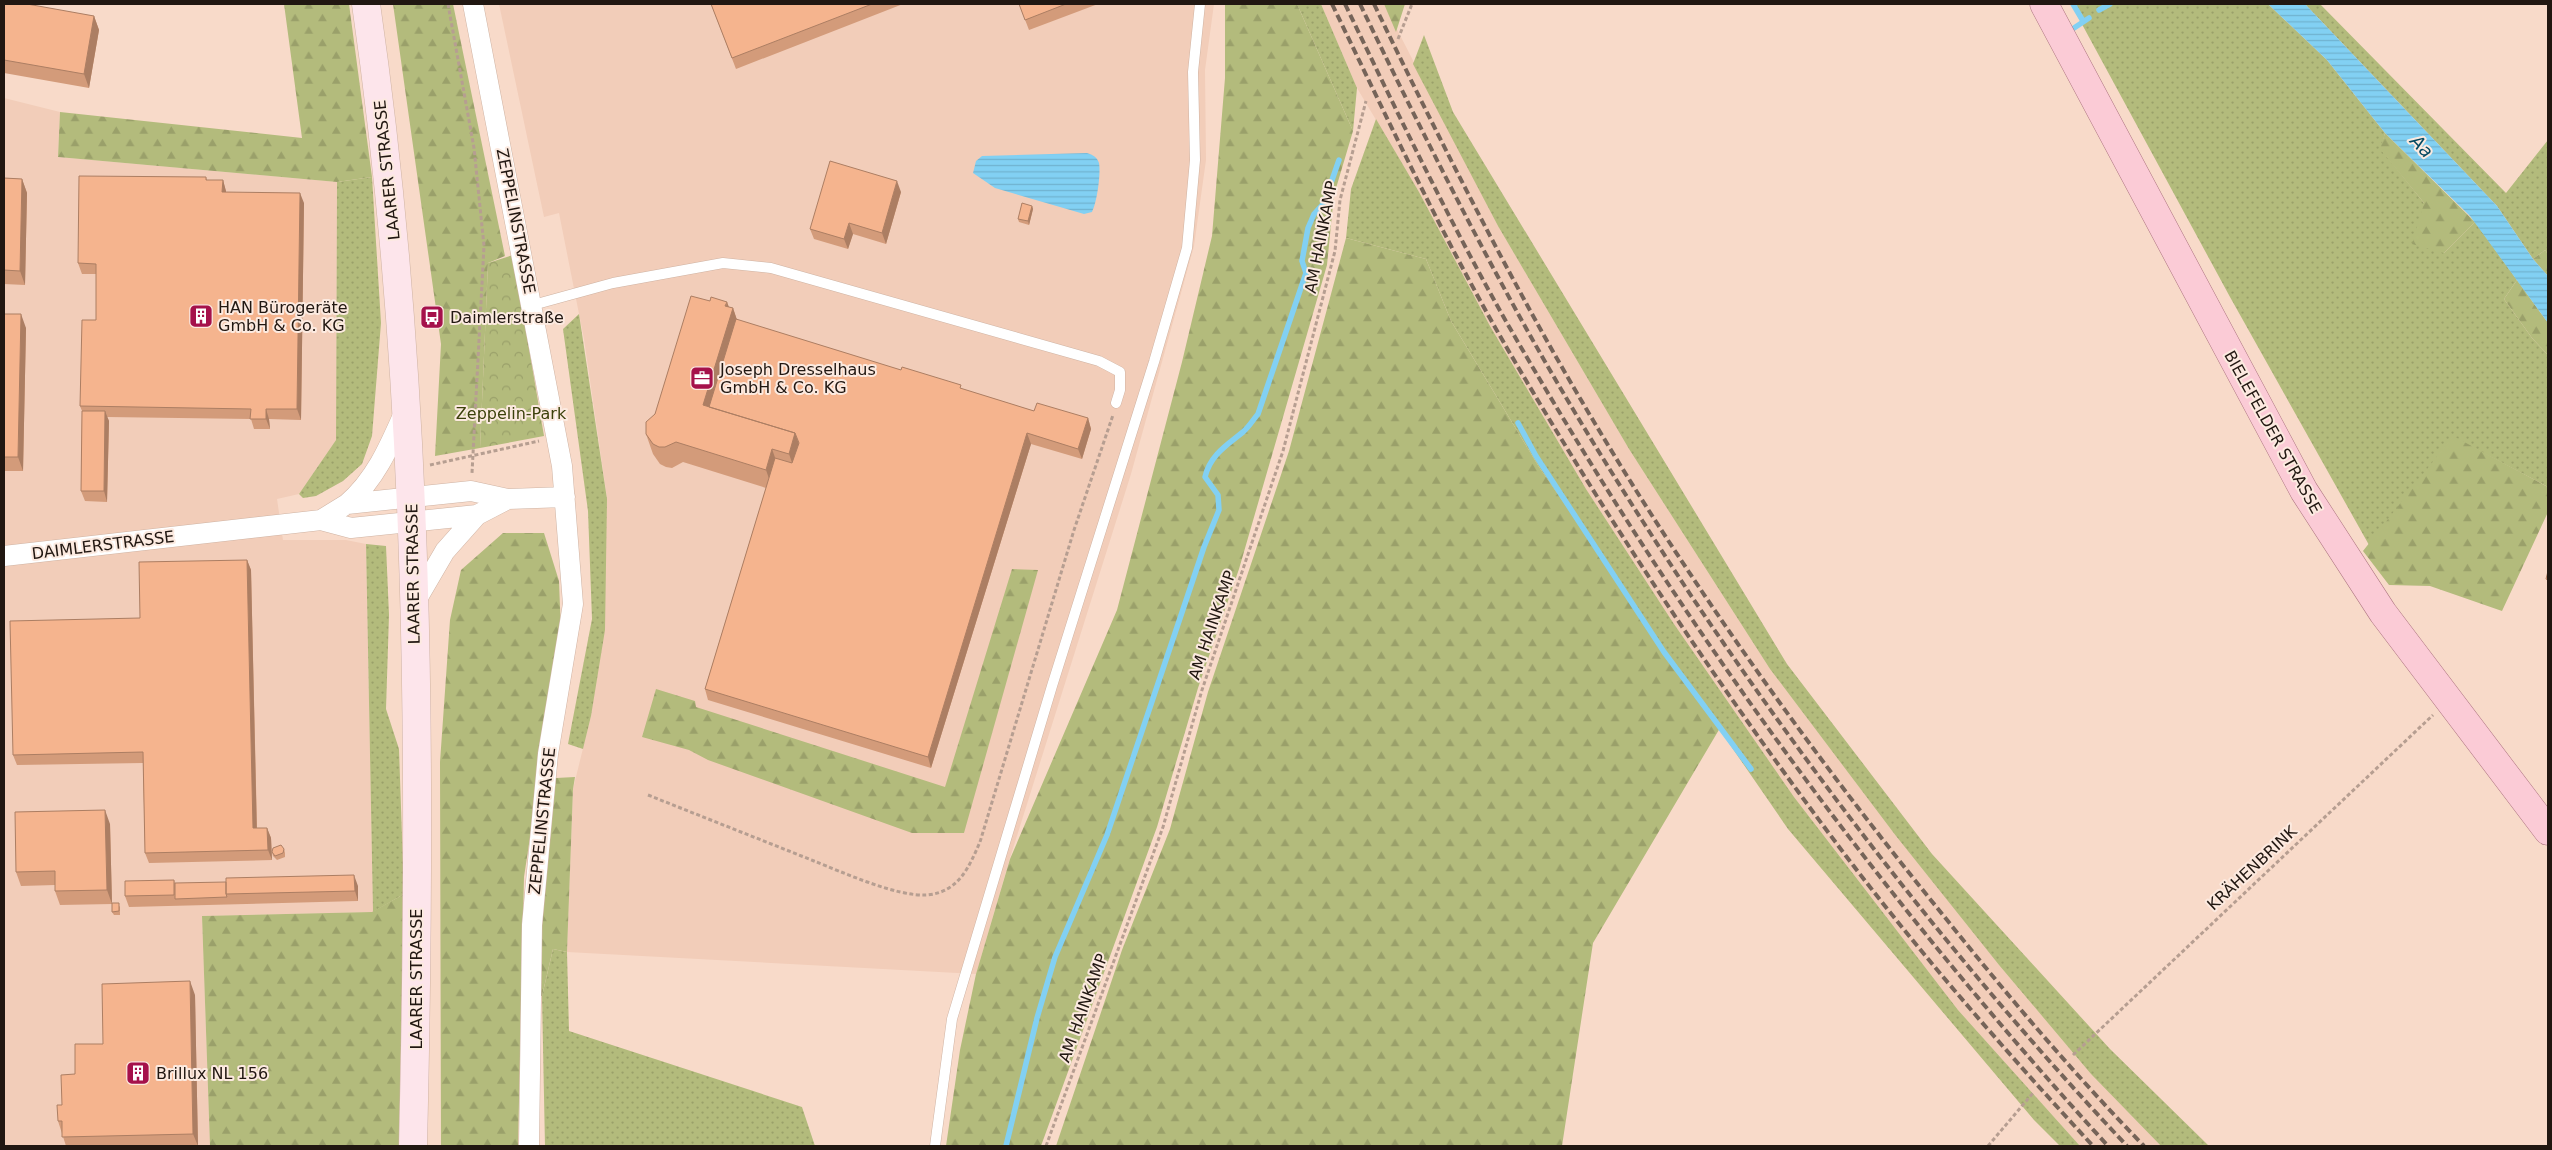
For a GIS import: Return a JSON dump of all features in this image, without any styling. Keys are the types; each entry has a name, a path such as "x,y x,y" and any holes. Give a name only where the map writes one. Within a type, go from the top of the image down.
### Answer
{"main road":[{"name":"LAARER STRASSE","path":"366,4 376,73 397,268 410,470 414,604 417,979 413,1146"},
{"name":"BIELEFELDER STRASSE","path":"2044,4 2304,491 2383,614 2548,832"}],"street":[{"name":"ZEPPELINSTRASSE","path":"474,4 558,437 574,604 548,754 532,925 529,1146"},
{"name":"DAIMLERSTRASSE","path":"321,520 347,504 362,491 386,455 406,409"},
{"path":"411,510 472,491 508,499 565,497"},
{"path":"414,604 444,551 477,515 508,499"},
{"name":"DAIMLERSTRASSE","path":"347,504 411,510"},
{"name":"DAIMLERSTRASSE","path":"4,556 321,520 351,528 411,510"},
{"path":"411,510 477,515"}],"lane":[{"path":"935,1146 952,1019 1052,686 1154,362 1187,248 1194,160 1193,72 1200,4"},
{"path":"533,305 613,283 723,263 770,268 1099,361 1120,372 1120,390 1116,403"}],"path":[{"path":"448,4 474,148 484,246 473,456"},
{"path":"1398,39 1412,4"},
{"name":"AM HAINKAMP","path":"1046,1146 1164,827 1202,690 1244,571 1283,451 1335,251 1340,200 1366,101"},
{"path":"648,796 856,877 904,892 927,895 949,888 966,873 980,842 1074,530 1116,403"},
{"path":"410,470 558,437"},
{"name":"KRÄHENBRINK","path":"2073,1055 2449,701"},
{"path":"1988,1146 2033,1093"}],"shaded area":[{"path":"499,4 1214,4 1205,70 1206,160 1194,246 1131,474 1010,858 976,974 567,952 573,789 591,716 607,498 584,339 559,213 544,217"},
{"path":"1321,4 1384,4 1498,226 1629,449 1770,669 1896,836 1999,965 2091,1074 2161,1146 2080,1146 1958,1010 1794,797 1674,624 1586,489 1490,326 1419,192 1357,88"},
{"path":"4,98 60,112 58,157 337,182 336,440 299,494 277,499 283,540 346,540 366,544 373,912 202,916 210,1146 4,1146"}],"green space":[{"path":"284,4 349,4 372,177 337,182 58,157 60,112 302,138"},
{"path":"393,4 453,4 505,256 488,263 480,448 435,456 441,344"},
{"path":"1225,4 1297,4 1353,131 1334,195 1327,265 1239,569 1198,688 1157,827 1041,1146 946,1146 960,1050 976,974 1010,859 1117,610 1182,362 1212,236 1225,78"},
{"path":"1297,4 1321,4 1357,88 1353,131"},
{"path":"1384,4 1405,4 1396,32"},
{"path":"2071,4 2268,4 2327,60 2385,133 2381,149 2424,203 2444,253 2475,222 2517,280 2504,299 2532,338 2548,355 2548,487 2453,437 2369,545 2230,297"},
{"path":"2305,4 2320,4 2506,193 2548,140 2548,254 2545,250 2533,259 2497,206"},
{"path":"1424,35 1453,112 1787,664 1932,854 2110,1049 2209,1146 2161,1146 2091,1074 1999,965 1896,836 1770,669 1629,449 1498,226 1413,64"},
{"path":"1376,119 1419,192 1490,326 1586,489 1674,624 1794,797 1958,1010 2080,1146 2060,1146 2034,1120 1788,829 1539,467 1451,321 1426,259 1346,238 1351,189"},
{"path":"2385,133 2475,222 2444,253 2412,244 2424,203 2380,149"},
{"path":"372,177 381,323 372,436 362,464 343,481 316,496 303,498 299,494 336,440 337,182"},
{"path":"1346,238 1426,259 1451,321 1539,467 1720,728 1593,943 1562,1146 1056,1146 1122,950 1170,829 1208,692 1289,451"},
{"path":"2545,250 2548,254 2548,276 2533,259"},
{"name":"Zeppelin-Park","path":"513,255 544,436 480,448 488,263"},
{"path":"2517,280 2548,323 2548,355 2532,338 2504,299"},
{"path":"579,314 607,499 605,630 591,716 583,749 568,744 592,619 588,511 563,329"},
{"path":"2453,436 2548,487 2548,512 2502,611 2430,586 2389,585 2363,551"},
{"path":"503,533 544,533 559,581 561,633 524,877 518,1146 441,1146 440,762 450,620 461,570"},
{"path":"366,544 386,546 389,615 386,709 399,749 404,894 373,912"},
{"path":"1012,569 1038,570 964,833 912,833 708,760 689,750 642,737 656,689 695,701 696,707 945,787"},
{"path":"575,777 567,952 553,949 542,996 537,995 539,936 556,778"},
{"path":"404,894 399,1146 210,1146 202,916 372,912"},
{"path":"553,949 567,952 569,1031 802,1107 815,1146 545,1146 542,996"}],"water":[{"name":"Aa","path":"2268,4 2305,4 2497,206 2533,259 2548,276 2548,323 2470,216 2385,133 2327,60"},
{"path":"1087,153 1097,159 1099,174 1094,208 1092,212 1084,214 995,188 973,173 976,161 982,156"}],"building":[{"path":"4,4 27,4 94,16 84,74 4,60"},
{"path":"711,4 872,4 732,58"},
{"path":"1019,4 1066,4 1025,20"},
{"path":"830,161 897,181 882,233 849,223 844,239 810,229"},
{"name":"HAN Bürogeräte GmbH & Co. KG","path":"79,176 206,177 206,180 223,180 222,192 300,193 297,409 266,409 266,419 250,419 251,409 80,406 82,320 96,320 96,264 78,263"},
{"path":"4,178 22,179 20,271 4,270"},
{"path":"1022,203 1032,206 1028,221 1018,219"},
{"name":"Joseph Dresselhaus GmbH & Co. KG","path":"691,296 710,301 711,297 727,302 725,306 733,308 703,405 795,433 789,454 772,449 766,470 676,442 665,447 659,447 653,444 646,434 646,422 655,414"},
{"path":"4,314 21,314 18,457 4,457"},
{"path":"736,319 901,370 902,367 961,385 960,388 1034,411 1037,403 1088,418 1078,449 1027,433 928,757 705,689 775,458 792,463 799,443 795,433 709,407"},
{"path":"82,411 105,411 104,491 81,491"},
{"path":"247,560 253,828 267,828 268,850 145,853 143,752 13,755 10,621 140,618 139,562"},
{"path":"105,810 107,890 55,891 55,871 16,872 15,812"},
{"path":"281,845 284,849 283,853 275,856 272,852 273,848"},
{"path":"354,875 355,891 226,894 226,878"},
{"path":"174,880 174,895 125,896 125,881"},
{"path":"226,882 227,897 175,899 175,883"},
{"path":"112,903 119,903 119,911 112,912"},
{"name":"Brillux NL 156","path":"190,981 193,1134 62,1137 62,1121 58,1121 57,1105 62,1105 61,1075 75,1074 75,1044 103,1044 102,984"}],"waterway":[{"path":"2073,4 2083,21"},
{"path":"2099,10 2110,4"},
{"path":"2074,28 2089,18"},
{"path":"1006,1146 1037,1018 1055,957 1107,835 1204,547 1219,510 1218,495 1205,477 1207,469 1220,451 1245,430 1258,414 1306,273 1302,261 1308,228 1314,214 1324,203 1339,160"},
{"path":"1518,423 1536,456 1664,652 1751,769"}],"railway":[{"path":"1332,4 1418,181 1463,269 1511,355 1589,484 1671,611 1757,735 1875,894 1966,1004 2093,1146"},
{"path":"1345,4 1430,178 1498,307 1586,456 1653,560 1722,663 1794,764 1869,862 1946,959 2108,1146"},
{"path":"1360,4 1443,172 1531,337 1609,468 1692,597 1793,741 1899,880 2010,1016 2127,1146"},
{"path":"1374,4 1455,169 1542,332 1586,409 1680,559 1781,704 1888,846 2016,1004 2066,1062 2144,1146"}],"place":[{"name":"HAN Bürogeräte GmbH & Co. KG","path":"201,316"},
{"name":"Daimlerstraße","path":"432,317"},
{"name":"Joseph Dresselhaus GmbH & Co. KG","path":"702,378"},
{"name":"Brillux NL 156","path":"138,1073"}]}
